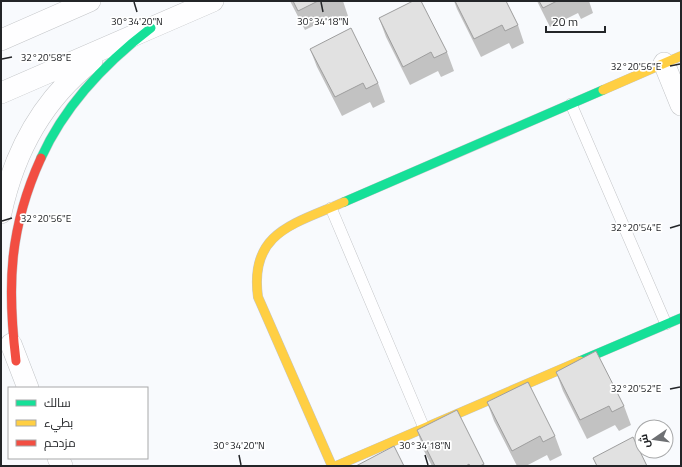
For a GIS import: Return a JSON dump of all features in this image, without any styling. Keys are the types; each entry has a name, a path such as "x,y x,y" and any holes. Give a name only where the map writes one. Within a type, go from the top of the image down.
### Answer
{"street":[{"path":"1,40 90,1"},
{"path":"1,93 213,1"},
{"path":"16,361 11,324 10,286 16,232 21,210 33,174 50,140 70,107 94,78 121,51 151,28"},
{"path":"1,213 7,186 23,145 46,107 76,74 111,46"},
{"path":"332,466 258,297 254,279 257,261 262,250 278,232 672,60 681,105"},
{"path":"1,309 2,319 16,361 28,387"},
{"path":"336,466 681,318"},
{"path":"1,336 16,361"},
{"path":"1,344 16,361"}],"lane":[{"path":"571,104 666,324"},
{"path":"331,208 424,428"}],"building":[{"path":"293,1 318,1 298,11"},
{"path":"413,1 421,1 447,52 434,58 431,52 403,67 379,18"},
{"path":"455,1 506,1 518,25 505,31 502,25 474,39"},
{"path":"539,1 557,1 543,8"},
{"path":"351,28 378,83 366,89 363,83 335,97 310,49"},
{"path":"596,351 624,406 612,412 609,406 580,420 556,372"},
{"path":"528,382 555,436 543,442 540,436 512,451 487,402"},
{"path":"457,410 484,464 480,466 470,466 469,464 466,466 435,466 417,430"},
{"path":"633,437 634,459 644,459 647,466 597,466 593,458"},
{"path":"394,446 404,466 356,466"}],"traffic: fast":[{"path":"41,158 62,120 88,86 134,41 151,28"},
{"path":"344,202 603,90"},
{"path":"580,361 681,318"}],"traffic: slow":[{"path":"603,90 681,56"},
{"path":"332,466 258,297 257,275 261,258 268,244 279,233 308,217 344,202"},
{"path":"336,466 580,361"}],"traffic: jam":[{"path":"16,361 12,307 13,258 22,209 30,184 41,158"}]}
